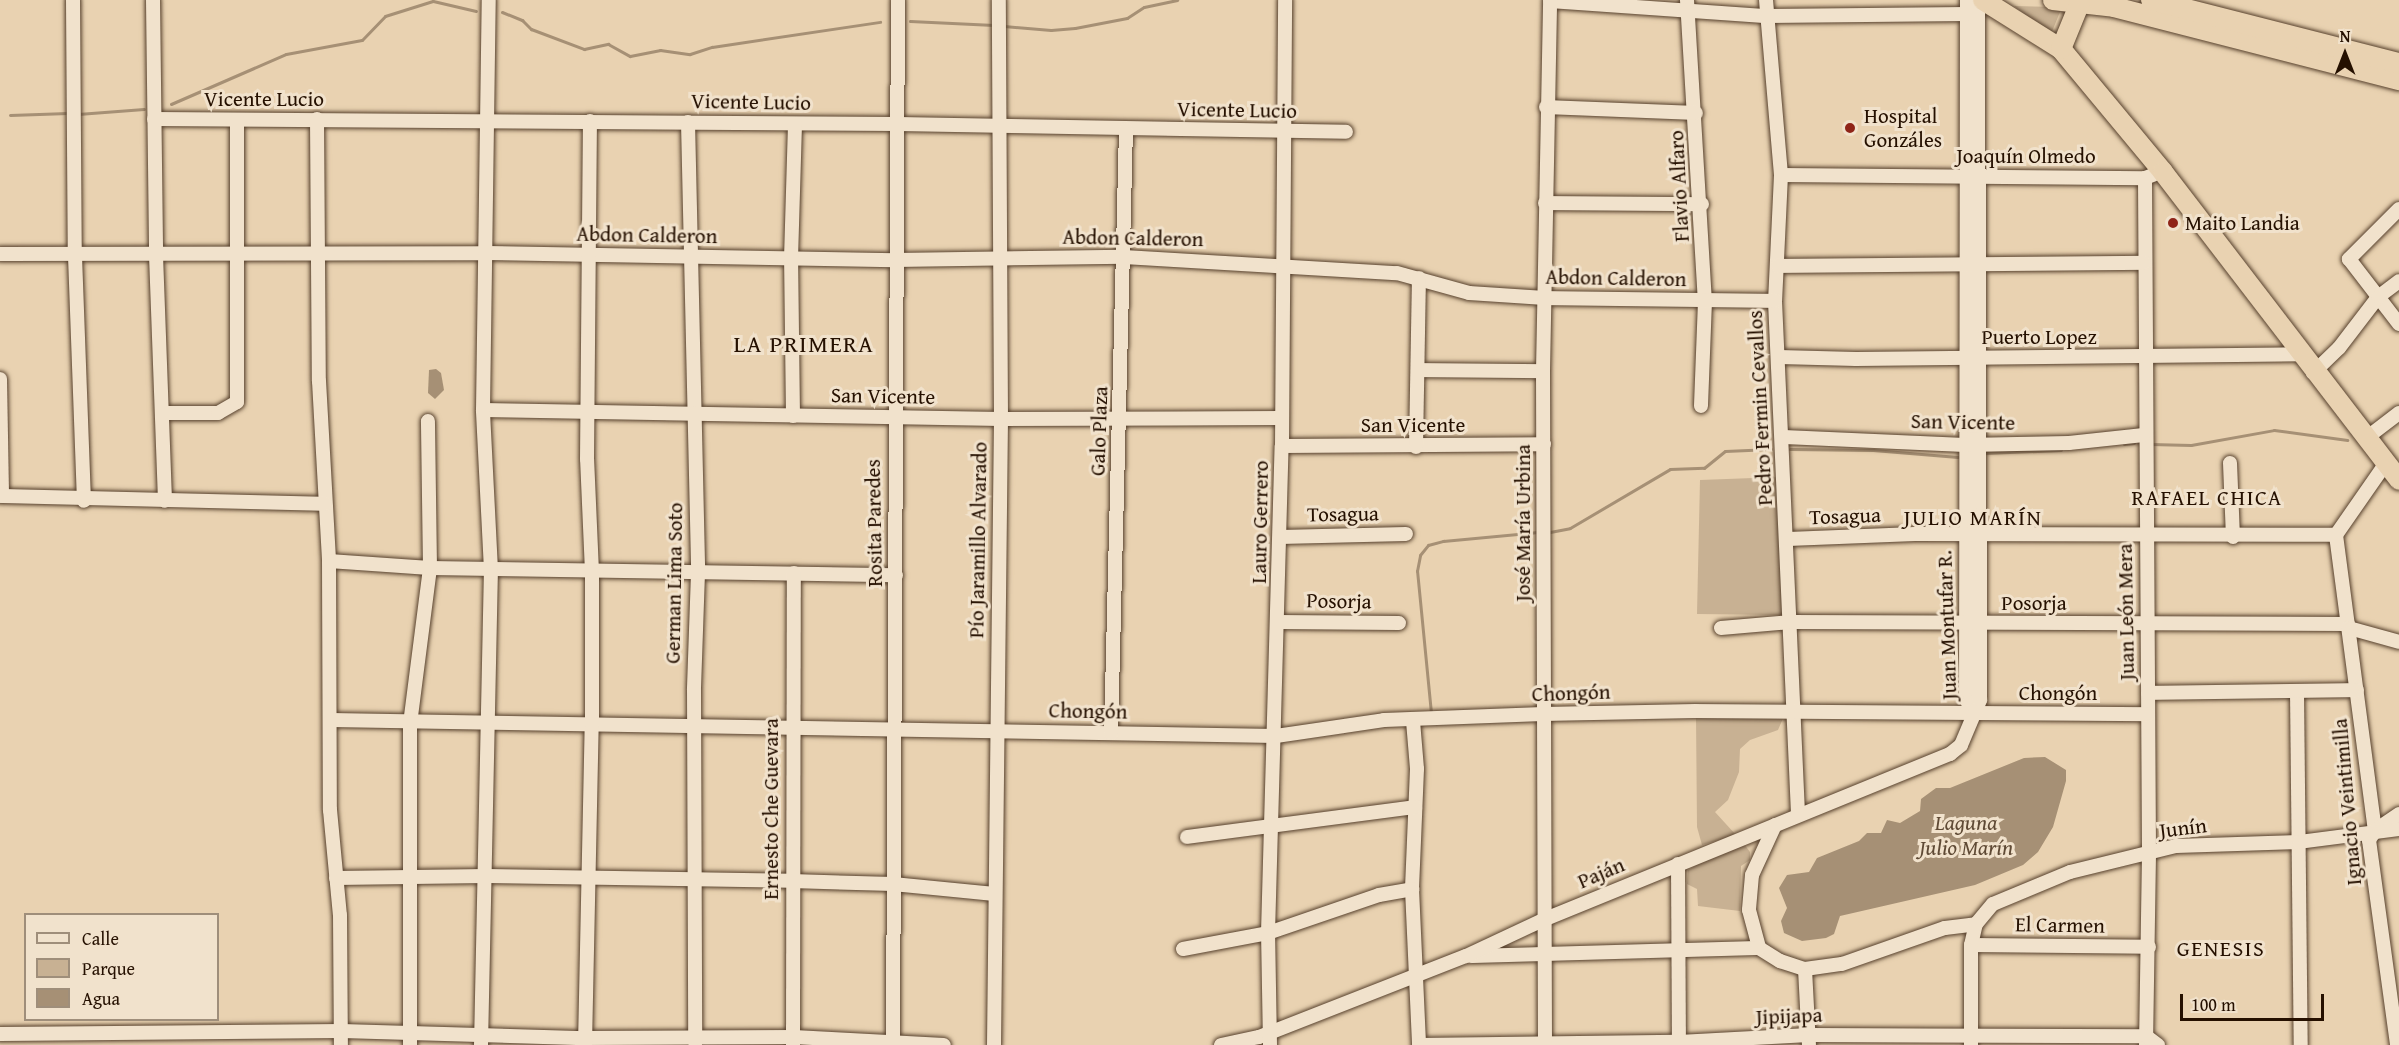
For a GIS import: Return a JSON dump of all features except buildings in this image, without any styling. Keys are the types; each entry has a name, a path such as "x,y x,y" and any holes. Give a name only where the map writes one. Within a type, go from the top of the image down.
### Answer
{"highway":[{"path":"1980,0 2061,49 2154,175 2399,480"},
{"path":"2053,0 2080,0 2399,80"},
{"path":"2061,49 2080,0"},
{"path":"2151,0 2399,63"}],"street":[{"path":"74,0 75,256 84,501"},
{"path":"153,0 156,255 165,501"},
{"path":"481,1040 487,876 486,724 491,570 483,410 489,0"},
{"name":"Rosita Paredes","path":"893,1043 896,575 894,416 898,0"},
{"name":"Pío Jaramillo Alvarado","path":"994,1045 1001,419 999,258 1002,126 999,0"},
{"name":"Lauro Gerrero","path":"1270,1039 1268,933 1276,736 1282,446 1285,0"},
{"path":"1550,0 1688,6 1767,16 1967,7"},
{"name":"José María Urbina","path":"1545,1043 1543,956 1544,371 1546,107 1550,0"},
{"name":"Pedro Fermin Cevallos","path":"1766,0 1781,175 1775,302 1788,540 1792,712 1798,814"},
{"name":"Juan Montufar R.","path":"1972,177 1980,0"},
{"name":"Flavio Alfaro","path":"1688,6 1702,204 1706,301 1701,406"},
{"name":"Juan Montufar R.","path":"1967,7 1972,177 1973,624 1966,699 1972,713"},
{"path":"1546,107 1696,113"},
{"name":"Vicente Lucio","path":"154,119 898,124 1285,133 1346,132"},
{"path":"317,119 320,254 319,381 329,561 330,810 336,878 341,1045"},
{"path":"162,413 218,413 237,402 239,254 237,120"},
{"path":"585,1041 592,724 592,572 588,409 591,255 590,122"},
{"name":"German Lima Soto","path":"688,122 698,573 693,881 696,1040"},
{"path":"793,416 790,259 795,124"},
{"name":"Galo Plaza","path":"1111,733 1126,129"},
{"name":"Joaquín Olmedo","path":"1781,175 1972,177 2154,175"},
{"name":"Juan León Mera","path":"2146,1041 2149,854 2144,262 2154,175"},
{"path":"1545,203 1702,204"},
{"path":"2399,209 2349,259 2399,324"},
{"name":"Abdon Calderon","path":"0,254 75,256 486,254 895,260 1124,257 1282,264 1419,278 1469,293 1545,298 1775,302"},
{"path":"1778,266 1972,266 2144,262"},
{"path":"1416,447 1419,278"},
{"path":"2313,373 2345,341 2378,297 2399,282"},
{"name":"Puerto Lopez","path":"1779,357 2145,357 2300,354"},
{"path":"1418,370 1544,371"},
{"path":"0,379 1,496 84,501 325,504"},
{"name":"San Vicente","path":"483,410 588,409 695,414 1001,419 1120,416 1282,417"},
{"path":"2365,439 2399,413"},
{"path":"410,1039 410,724 430,568 428,421"},
{"name":"San Vicente","path":"1782,437 1972,444 2069,443 2144,435"},
{"name":"San Vicente","path":"1282,446 1416,447 1544,444"},
{"path":"2230,464 2233,537"},
{"path":"2336,535 2386,464"},
{"name":"Tosagua","path":"1280,537 1406,534"},
{"name":"Tosagua","path":"1788,540 1972,535 2233,537 2336,535"},
{"name":"Ignacio Veintimilla","path":"2336,535 2375,831 2369,840 2397,1045"},
{"path":"329,561 491,570 896,575"},
{"name":"Ernesto Che Guevara","path":"794,573 791,881 794,1041"},
{"name":"Posorja","path":"1278,622 1399,623"},
{"name":"Posorja","path":"1721,628 1791,622 2348,626 2399,642"},
{"path":"2148,693 2357,690"},
{"path":"2297,691 2301,1045"},
{"name":"Chongón","path":"331,720 410,724 592,724 895,732 997,730 1276,736 1384,720 1413,721 1543,714 1792,712 2148,714"},
{"name":"Paján","path":"1221,1045 1270,1039 1466,956 1543,920 1798,814 1950,754 1968,735 1972,713"},
{"path":"1413,721 1415,807 1412,889 1419,1045"},
{"path":"1187,837 1272,824 1415,807"},
{"path":"2375,831 2399,814"},
{"path":"1759,948 1752,929 1749,887 1757,857 1775,825"},
{"name":"Junín","path":"1980,918 1993,904 2070,872 2176,846 2298,842 2399,829"},
{"path":"1678,864 1679,1043"},
{"path":"336,878 487,876 791,881 893,884 995,894"},
{"path":"1183,949 1268,933 1379,895 1412,889"},
{"path":"1971,1041 1971,945 1980,918"},
{"path":"1466,956 1543,956 1680,949 1759,948 1805,969 1842,964 1980,918"},
{"name":"El Carmen","path":"1971,945 2149,947"},
{"path":"1805,969 1809,1040"},
{"path":"0,1034 342,1031 410,1039 794,1041 944,1045"},
{"name":"Jipijapa","path":"1419,1045 1809,1040 2146,1041"},
{"path":"2146,1041 2158,1045"}],"green space":[{"path":"2014,6 2062,7 2051,34"},
{"path":"1780,477 1787,615 1697,614 1700,480"},
{"path":"1784,716 1778,730 1750,740 1740,749 1739,772 1728,800 1715,812 1736,835 1702,845 1697,827 1696,717"},
{"path":"1744,844 1750,852 1750,860 1741,866 1740,911 1698,906 1697,889 1687,884 1688,870 1728,847"}],"water":[{"path":"436,369 441,373 444,390 435,399 428,393 429,370"},
{"name":"Laguna Julio Marín","path":"2045,757 2066,770 2066,781 2053,827 2038,852 2023,865 1975,885 1840,916 1834,934 1826,938 1802,941 1784,933 1781,921 1787,908 1779,888 1787,875 1809,872 1817,858 1859,841 1867,833 1881,833 1887,820 1900,823 1920,811 1921,799 1936,788 1950,788 2024,758"}],"waterway":[{"path":"1004,26 1051,30 1075,28 1127,18 1144,7 1177,0"},
{"path":"171,104 286,54 362,40 385,16 433,1 476,11"},
{"path":"502,12 522,20 531,29 584,49 608,44 630,56 660,50 690,54 712,47 880,22"},
{"path":"910,21 994,25"},
{"path":"78,114 144,109"},
{"path":"10,115 68,113"},
{"path":"2150,444 2191,445 2274,430 2347,440"},
{"path":"2124,444 2134,443"},
{"path":"1550,532 1570,528 1670,469 1704,468 1725,451 1771,449"},
{"path":"1790,449 1873,450 1958,457"},
{"path":"1985,453 2061,450"},
{"path":"1431,713 1417,571 1420,555 1428,545 1443,541 1538,532"}],"place":[{"name":"Hospital Gonzáles","path":"1850,128"},
{"name":"Maito Landia","path":"2173,223"}],"district":[{"name":"LA PRIMERA","path":"804,344"},
{"name":"RAFAEL CHICA","path":"2207,498"},
{"name":"JULIO MARÍN","path":"1973,518"},
{"name":"GENESIS","path":"2221,949"}]}
